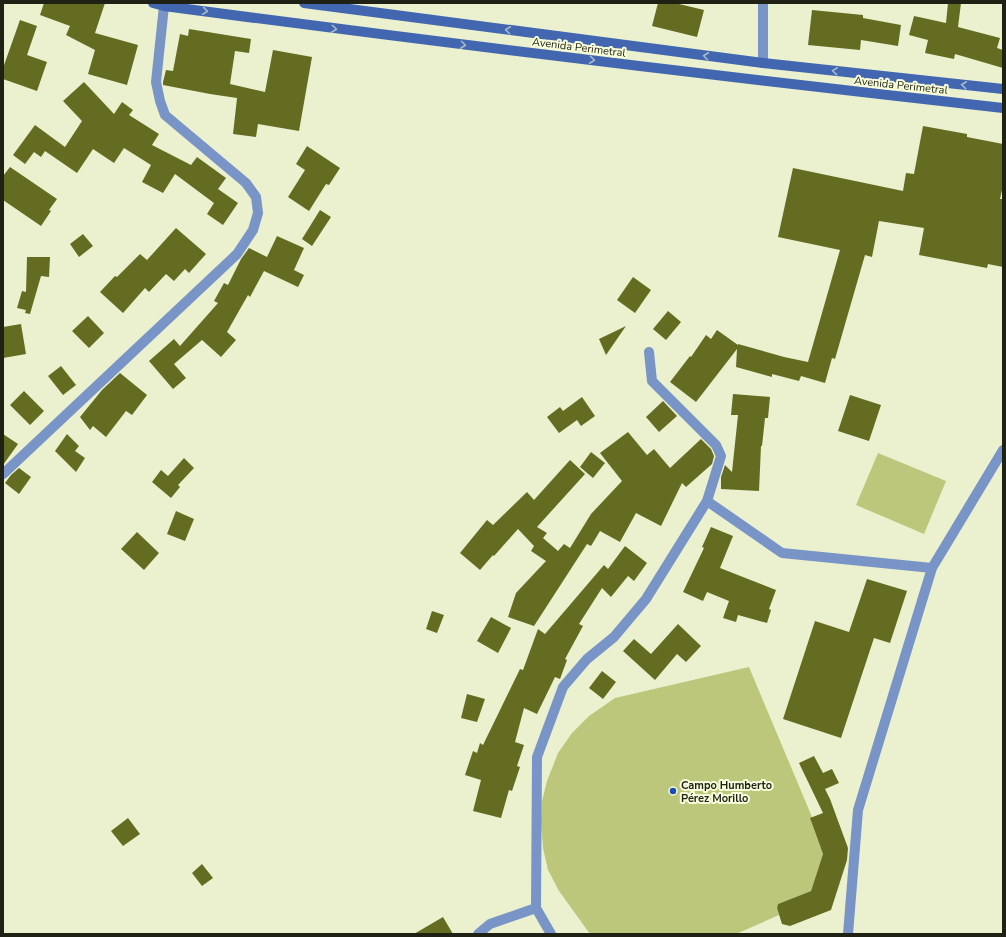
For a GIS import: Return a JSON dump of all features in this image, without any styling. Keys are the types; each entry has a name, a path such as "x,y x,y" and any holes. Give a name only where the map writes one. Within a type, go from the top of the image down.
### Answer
{"main road":[{"name":"Avenida Perimetral","path":"153,3 164,6 317,26 763,82 1003,108"},
{"name":"Avenida Perimetral","path":"304,3 763,63 1003,89"}],"street":[{"path":"763,3 763,63"},
{"path":"3,474 237,254 253,230 258,212 256,197 246,183 165,115 156,82 164,6"},
{"path":"551,934 536,908 537,757 563,687 587,659 614,637 646,599 707,500 721,456 716,445 652,381 649,352"},
{"path":"848,934 858,810 932,568 1003,450"},
{"path":"707,500 782,553 932,568"},
{"path":"478,934 490,924 536,908"}],"green space":[{"path":"878,453 946,481 924,534 856,505"},
{"name":"Campo Humberto Pérez Morillo","path":"749,667 812,817 811,821 823,854 811,891 778,904 777,908 779,915 736,934 590,934 559,891 548,870 543,848 541,822 542,801 547,781 558,753 572,733 589,716 615,698"}],"building":[{"path":"44,3 105,3 95,33 138,45 127,85 88,74 95,50 66,35 70,26 40,15"},
{"path":"658,3 675,3 704,10 697,37 652,26"},
{"path":"948,3 961,3 958,27 1000,38 997,48 1003,50 1003,68 955,54 954,59 925,53 928,40 909,35 914,16 946,23"},
{"path":"812,10 863,15 863,18 901,25 898,46 861,40 860,50 808,45"},
{"path":"20,20 37,26 27,55 47,62 37,91 3,79 3,68"},
{"path":"189,29 251,39 249,53 235,51 230,84 265,92 273,50 312,57 299,131 258,124 256,137 233,134 237,98 163,85 166,70 173,71 180,34 188,36"},
{"path":"84,82 114,114 122,102 133,110 129,115 159,134 152,145 191,165 197,157 226,178 218,189 238,203 223,225 207,214 214,203 175,174 163,193 142,182 151,165 124,148 114,163 93,149 77,173 45,151 41,157 34,152 25,164 13,155 35,125 65,147 82,121 63,101"},
{"path":"923,126 967,134 967,137 1003,144 1003,186 1000,199 1003,199 1003,267 988,264 987,268 919,255 924,228 879,221 872,257 865,255 835,359 832,358 825,383 801,376 799,381 772,374 772,377 736,367 737,349 696,402 670,382 690,356 691,357 706,335 711,339 717,330 738,345 808,362 840,250 778,237 793,168 903,191 906,173 914,174"},
{"path":"307,146 340,168 329,185 326,184 309,211 288,197 305,170 296,164"},
{"path":"10,167 57,199 49,210 51,211 41,226 3,200 3,176"},
{"path":"320,210 331,217 312,246 302,239"},
{"path":"176,228 206,254 189,273 185,269 174,281 166,274 149,292 145,288 123,313 100,292 115,276 117,277 140,254 147,260"},
{"path":"83,234 93,246 79,257 70,244"},
{"path":"277,236 304,248 294,270 304,275 298,287 264,271 250,297 248,295 227,332 236,340 221,357 202,340 174,364 186,378 173,389 149,361 174,339 180,346 218,303 214,301 224,283 228,285 241,259 249,248 267,257"},
{"path":"27,257 50,257 49,277 41,276 30,314 25,313 26,310 17,308 22,291 26,292"},
{"path":"633,277 651,290 635,313 617,300"},
{"path":"668,311 681,322 666,340 653,329"},
{"path":"88,316 104,333 89,348 72,331"},
{"path":"21,324 26,354 3,358 3,327"},
{"path":"626,326 606,355 599,339"},
{"path":"61,366 76,385 63,395 48,376"},
{"path":"120,373 147,395 132,415 126,411 106,437 93,426 90,430 80,417 102,390"},
{"path":"24,391 44,411 30,425 10,405"},
{"path":"733,394 770,397 768,418 765,418 761,446 759,491 721,489 721,477 725,465 732,472 738,415 731,415"},
{"path":"850,395 881,405 869,441 838,431"},
{"path":"582,397 595,416 581,426 577,420 559,433 547,417 560,407 563,411"},
{"path":"663,401 677,416 659,432 646,417"},
{"path":"628,432 647,455 654,449 670,468 701,439 711,449 714,456 712,464 686,487 682,483 661,526 636,513 620,542 600,531 591,546 587,544 534,626 508,617 516,593 546,561 531,551 534,546 518,529 480,570 460,553 487,520 493,525 527,492 534,500 570,460 585,474 537,527 547,533 543,538 558,551 564,544 570,548 591,514 622,481 600,453"},
{"path":"3,434 18,444 3,465"},
{"path":"67,434 79,446 75,451 85,458 76,472 55,451"},
{"path":"591,452 605,463 593,478 580,467"},
{"path":"184,458 194,468 178,485 180,487 171,498 152,482 161,470 168,476"},
{"path":"19,468 31,477 19,494 5,483"},
{"path":"176,511 194,519 185,541 167,534"},
{"path":"711,527 733,536 720,568 776,590 769,609 771,610 767,623 738,615 736,622 723,618 729,601 707,592 703,601 683,592 704,548 702,547"},
{"path":"137,532 159,553 144,570 121,549"},
{"path":"625,546 647,563 634,581 628,576 611,597 602,588 579,624 583,626 565,659 567,660 560,679 555,677 537,714 524,708 515,742 524,745 517,766 520,767 512,791 509,790 501,818 473,811 481,780 465,775 473,751 477,753 480,743 483,745 520,669 523,670 538,629 545,634 604,565 608,569"},
{"path":"867,579 907,591 890,643 874,638 841,738 783,719 815,621 849,632"},
{"path":"432,611 444,615 437,633 426,629"},
{"path":"491,617 511,628 498,653 477,641"},
{"path":"678,624 701,646 686,662 677,654 655,680 623,651 634,639 651,654"},
{"path":"602,671 616,682 603,699 589,688"},
{"path":"467,694 485,699 477,722 461,718"},
{"path":"814,756 823,773 832,769 839,783 825,789 848,848 847,860 831,910 790,926 782,924 777,908 778,904 811,891 823,854 810,818 823,813 799,763"},
{"path":"128,818 140,834 123,846 111,831"},
{"path":"202,864 213,878 202,886 192,873"},
{"path":"443,917 453,934 414,934"}],"place":[{"name":"Campo Humberto Pérez Morillo","path":"673,791"}]}
